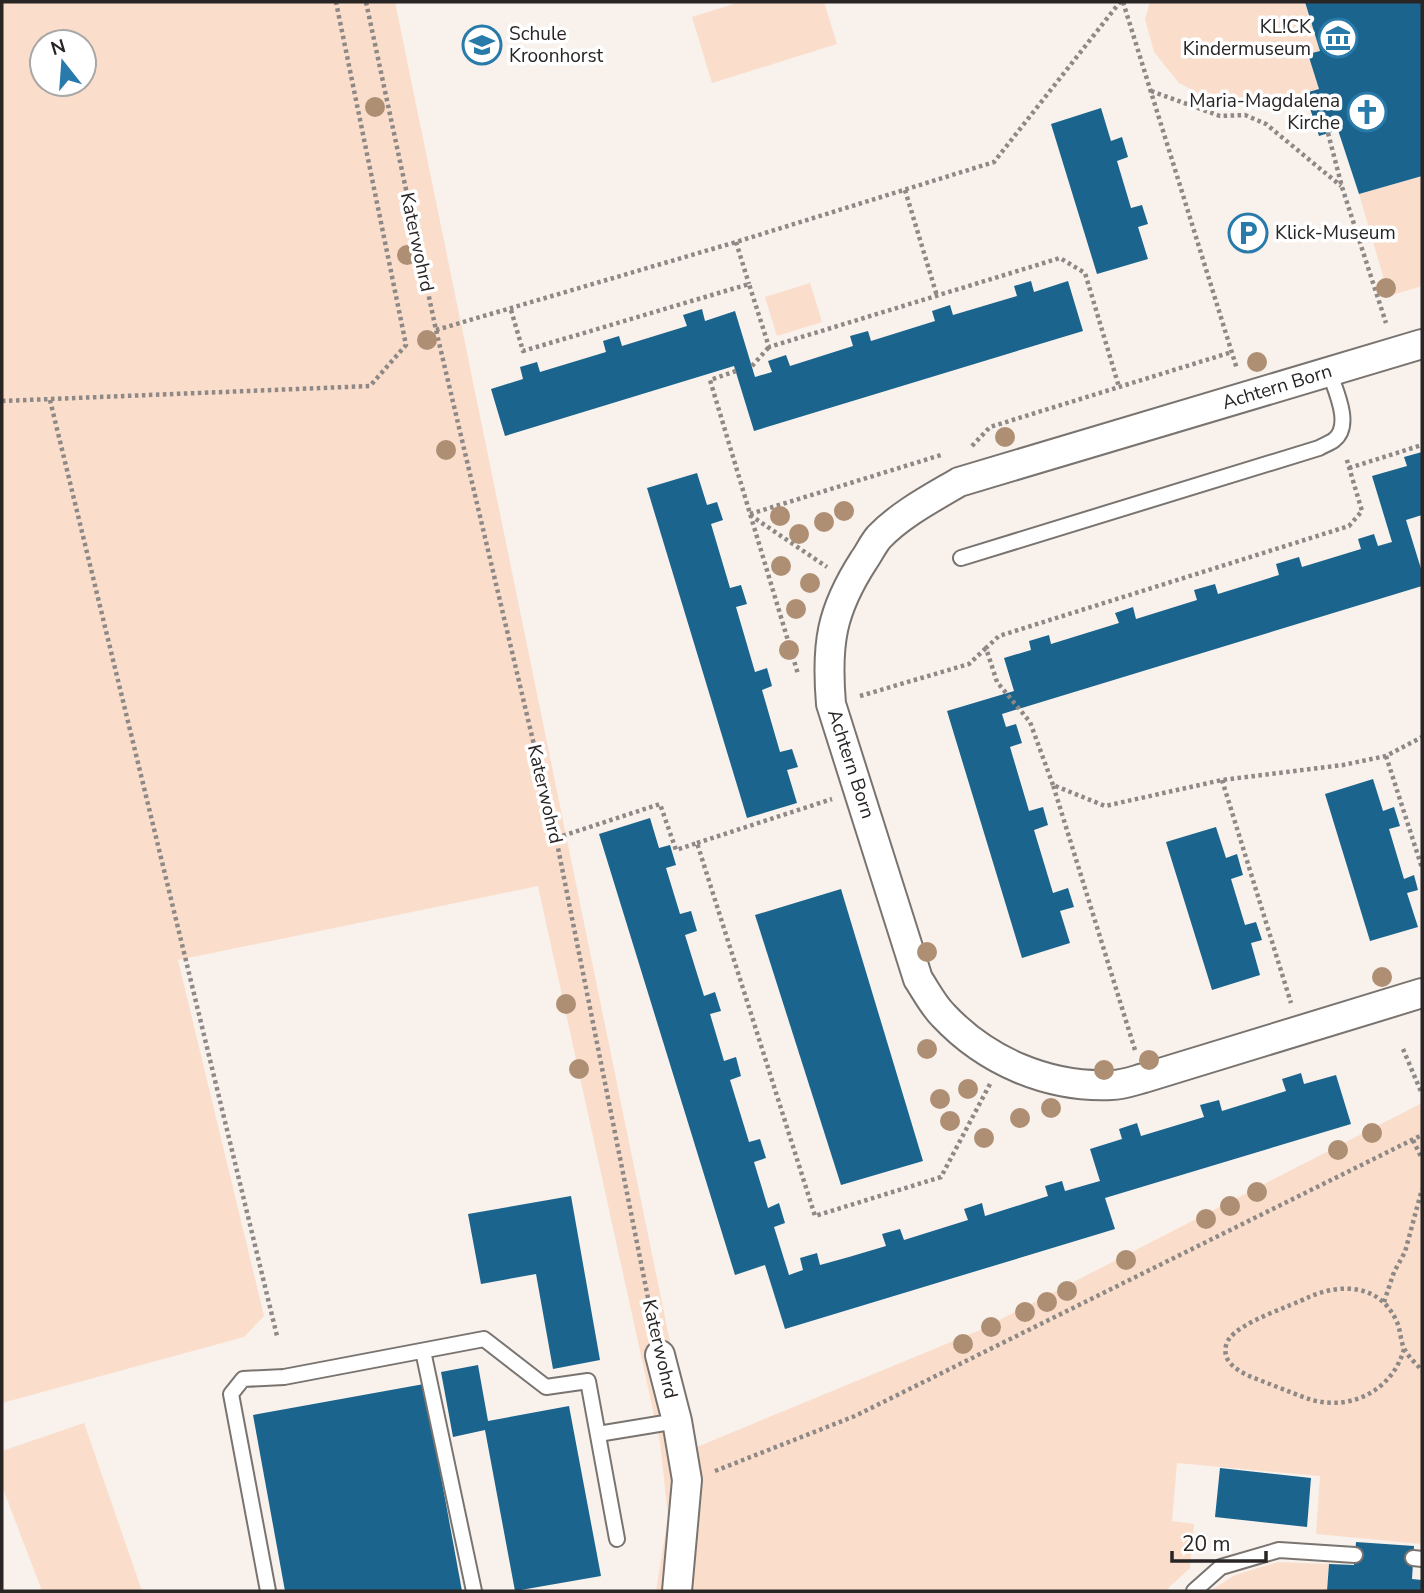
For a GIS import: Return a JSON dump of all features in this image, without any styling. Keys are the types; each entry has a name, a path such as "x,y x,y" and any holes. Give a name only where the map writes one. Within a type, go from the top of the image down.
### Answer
{"street":[{"name":"Achtern Born","path":"1422,344 960,482 914,509 879,537 849,583 834,623 827,663 831,704 918,979 941,1013 970,1039 1002,1062 1051,1080 1112,1085 1143,1078 1422,993"},
{"name":"Katerwohrd","path":"660,1355 677,1421 687,1480 677,1591"}],"lane":[{"path":"961,558 1319,448 1335,439 1342,427 1343,415 1329,372"},
{"path":"268,1591 231,1394 243,1379 284,1377 484,1339 546,1387 588,1381 617,1539"},
{"path":"423,1350 474,1591"},
{"path":"598,1434 677,1421"},
{"path":"1194,1591 1221,1567 1279,1550 1355,1555"}],"path":[{"path":"2,401 370,386 406,345 336,2"},
{"name":"Katerwohrd","path":"366,2 436,330 556,838 660,1355"},
{"path":"436,330 511,310 994,162 1121,2"},
{"path":"1121,2 1246,396"},
{"path":"1150,90 1220,116 1245,115 1266,124 1342,187"},
{"path":"1328,134 1342,187 1395,352"},
{"path":"905,191 937,296"},
{"path":"736,242 769,347"},
{"path":"752,366 769,347 1060,258 1085,273 1119,387"},
{"path":"511,310 523,351 749,284"},
{"path":"962,449 972,446 990,427 1232,352"},
{"path":"736,371 710,380 801,684"},
{"path":"50,400 277,1336"},
{"path":"831,704 969,664 999,636 1349,526 1362,511 1349,468 1422,445"},
{"path":"750,514 951,452"},
{"path":"750,514 849,583"},
{"path":"986,648 997,682 1030,722 1053,785 1143,1078"},
{"path":"1053,785 1105,806 1222,780 1316,769 1386,756 1422,737"},
{"path":"1386,756 1422,867"},
{"path":"1222,780 1300,1031"},
{"path":"556,838 660,804 676,850 859,790"},
{"path":"697,843 815,1216 941,1177 1002,1062"},
{"path":"1403,1049 1422,1094"},
{"path":"687,1480 855,1416 1422,1135"},
{"path":"1413,1140 1422,1159"},
{"path":"1384,1302 1394,1272 1405,1252 1422,1189"},
{"path":"1404,1349 1400,1364 1388,1381 1372,1393 1336,1403 1314,1401 1240,1372 1228,1361 1225,1351 1227,1341 1235,1332 1320,1293 1348,1287 1366,1291 1384,1302 1396,1319 1404,1349 1422,1371"}],"shaded area":[{"path":"2,2 395,2 692,1449 980,1330 1422,1103 1422,1544 1316,1534 1320,1476 1177,1463 1172,1521 1194,1524 1190,1568 1165,1591 656,1591 668,1516 660,1442 538,886 178,960 264,1316 244,1337 2,1403"},
{"path":"740,2 824,2 837,44 712,83 692,17"},
{"path":"1150,2 1305,2 1320,51 1309,54 1319,89 1270,104 1225,107 1179,83 1154,52 1145,19"},
{"path":"1422,176 1422,286 1389,296 1359,194"},
{"path":"810,283 822,322 777,336 765,297"},
{"path":"84,1423 142,1591 42,1591 2,1486 2,1451"},
{"path":"1278,1562 1329,1564 1327,1591 1210,1591 1235,1575"}],"building":[{"name":"Maria-Magdalena Kirche","path":"1305,2 1422,2 1422,176 1359,194 1338,130 1319,136 1305,93 1319,89 1308,54 1320,51"},
{"path":"1101,108 1111,141 1122,137 1128,157 1117,161 1131,208 1142,205 1148,224 1138,227 1148,259 1097,274 1051,124"},
{"path":"1031,281 1034,292 1068,281 1083,331 754,431 734,366 505,436 491,389 523,379 520,367 537,362 540,372 606,352 603,341 619,336 622,346 687,326 683,315 702,309 705,321 735,311 755,377 772,372 768,361 786,355 790,366 853,346 850,336 868,331 871,341 935,321 932,311 950,305 953,315 1017,296 1014,286"},
{"path":"1422,452 1422,515 1406,520 1422,572 1422,586 1002,714 1006,727 1016,724 1022,743 1010,747 1029,811 1043,807 1048,825 1034,830 1053,893 1068,888 1074,907 1060,911 1070,943 1022,958 947,711 1014,691 1004,658 1031,650 1029,641 1049,635 1051,644 1119,623 1115,613 1133,607 1136,619 1197,600 1194,590 1215,584 1218,594 1279,575 1276,564 1299,557 1302,567 1361,549 1358,539 1374,534 1378,546 1392,542 1372,476 1407,466 1404,457"},
{"path":"697,473 707,505 717,502 723,520 711,524 730,588 741,585 747,604 736,607 755,672 767,668 772,686 762,690 780,752 792,749 798,767 787,770 797,803 747,818 647,488"},
{"path":"1373,779 1383,811 1394,807 1400,826 1389,829 1404,879 1414,875 1418,890 1407,893 1418,927 1370,941 1325,794"},
{"path":"650,818 659,848 670,845 676,865 666,868 680,914 691,911 697,931 685,935 704,996 715,992 721,1011 710,1014 724,1061 736,1057 741,1076 730,1080 749,1142 760,1139 766,1158 754,1162 768,1208 779,1203 785,1223 774,1227 789,1275 803,1270 800,1258 817,1253 820,1265 886,1246 882,1234 900,1229 904,1240 968,1220 964,1209 982,1203 985,1216 1048,1196 1045,1186 1062,1181 1065,1191 1100,1181 1090,1149 1122,1139 1119,1129 1137,1123 1141,1136 1204,1117 1200,1105 1219,1100 1222,1111 1286,1091 1282,1079 1301,1073 1304,1084 1336,1075 1351,1124 1105,1198 1115,1229 785,1329 765,1265 735,1275 599,834"},
{"path":"1216,827 1226,858 1237,854 1243,875 1231,879 1245,925 1256,922 1262,940 1251,943 1260,975 1212,990 1166,842"},
{"path":"841,889 923,1161 841,1185 755,915"},
{"path":"571,1196 600,1360 553,1369 536,1274 481,1284 468,1214"},
{"path":"478,1365 488,1421 569,1406 601,1576 515,1591 485,1430 453,1437 441,1372"},
{"path":"424,1384 462,1591 285,1591 253,1415"},
{"path":"1220,1468 1311,1478 1307,1527 1215,1517"},
{"path":"1356,1542 1414,1546 1412,1579 1422,1580 1422,1591 1327,1591 1329,1564 1354,1565"}],"place":[{"name":"KL!CK Kindermuseum","path":"1338,38"},
{"name":"Schule Kroonhorst","path":"482,45"},
{"name":"Maria-Magdalena Kirche","path":"1367,112"},
{"name":"Klick-Museum","path":"1248,233"}]}
